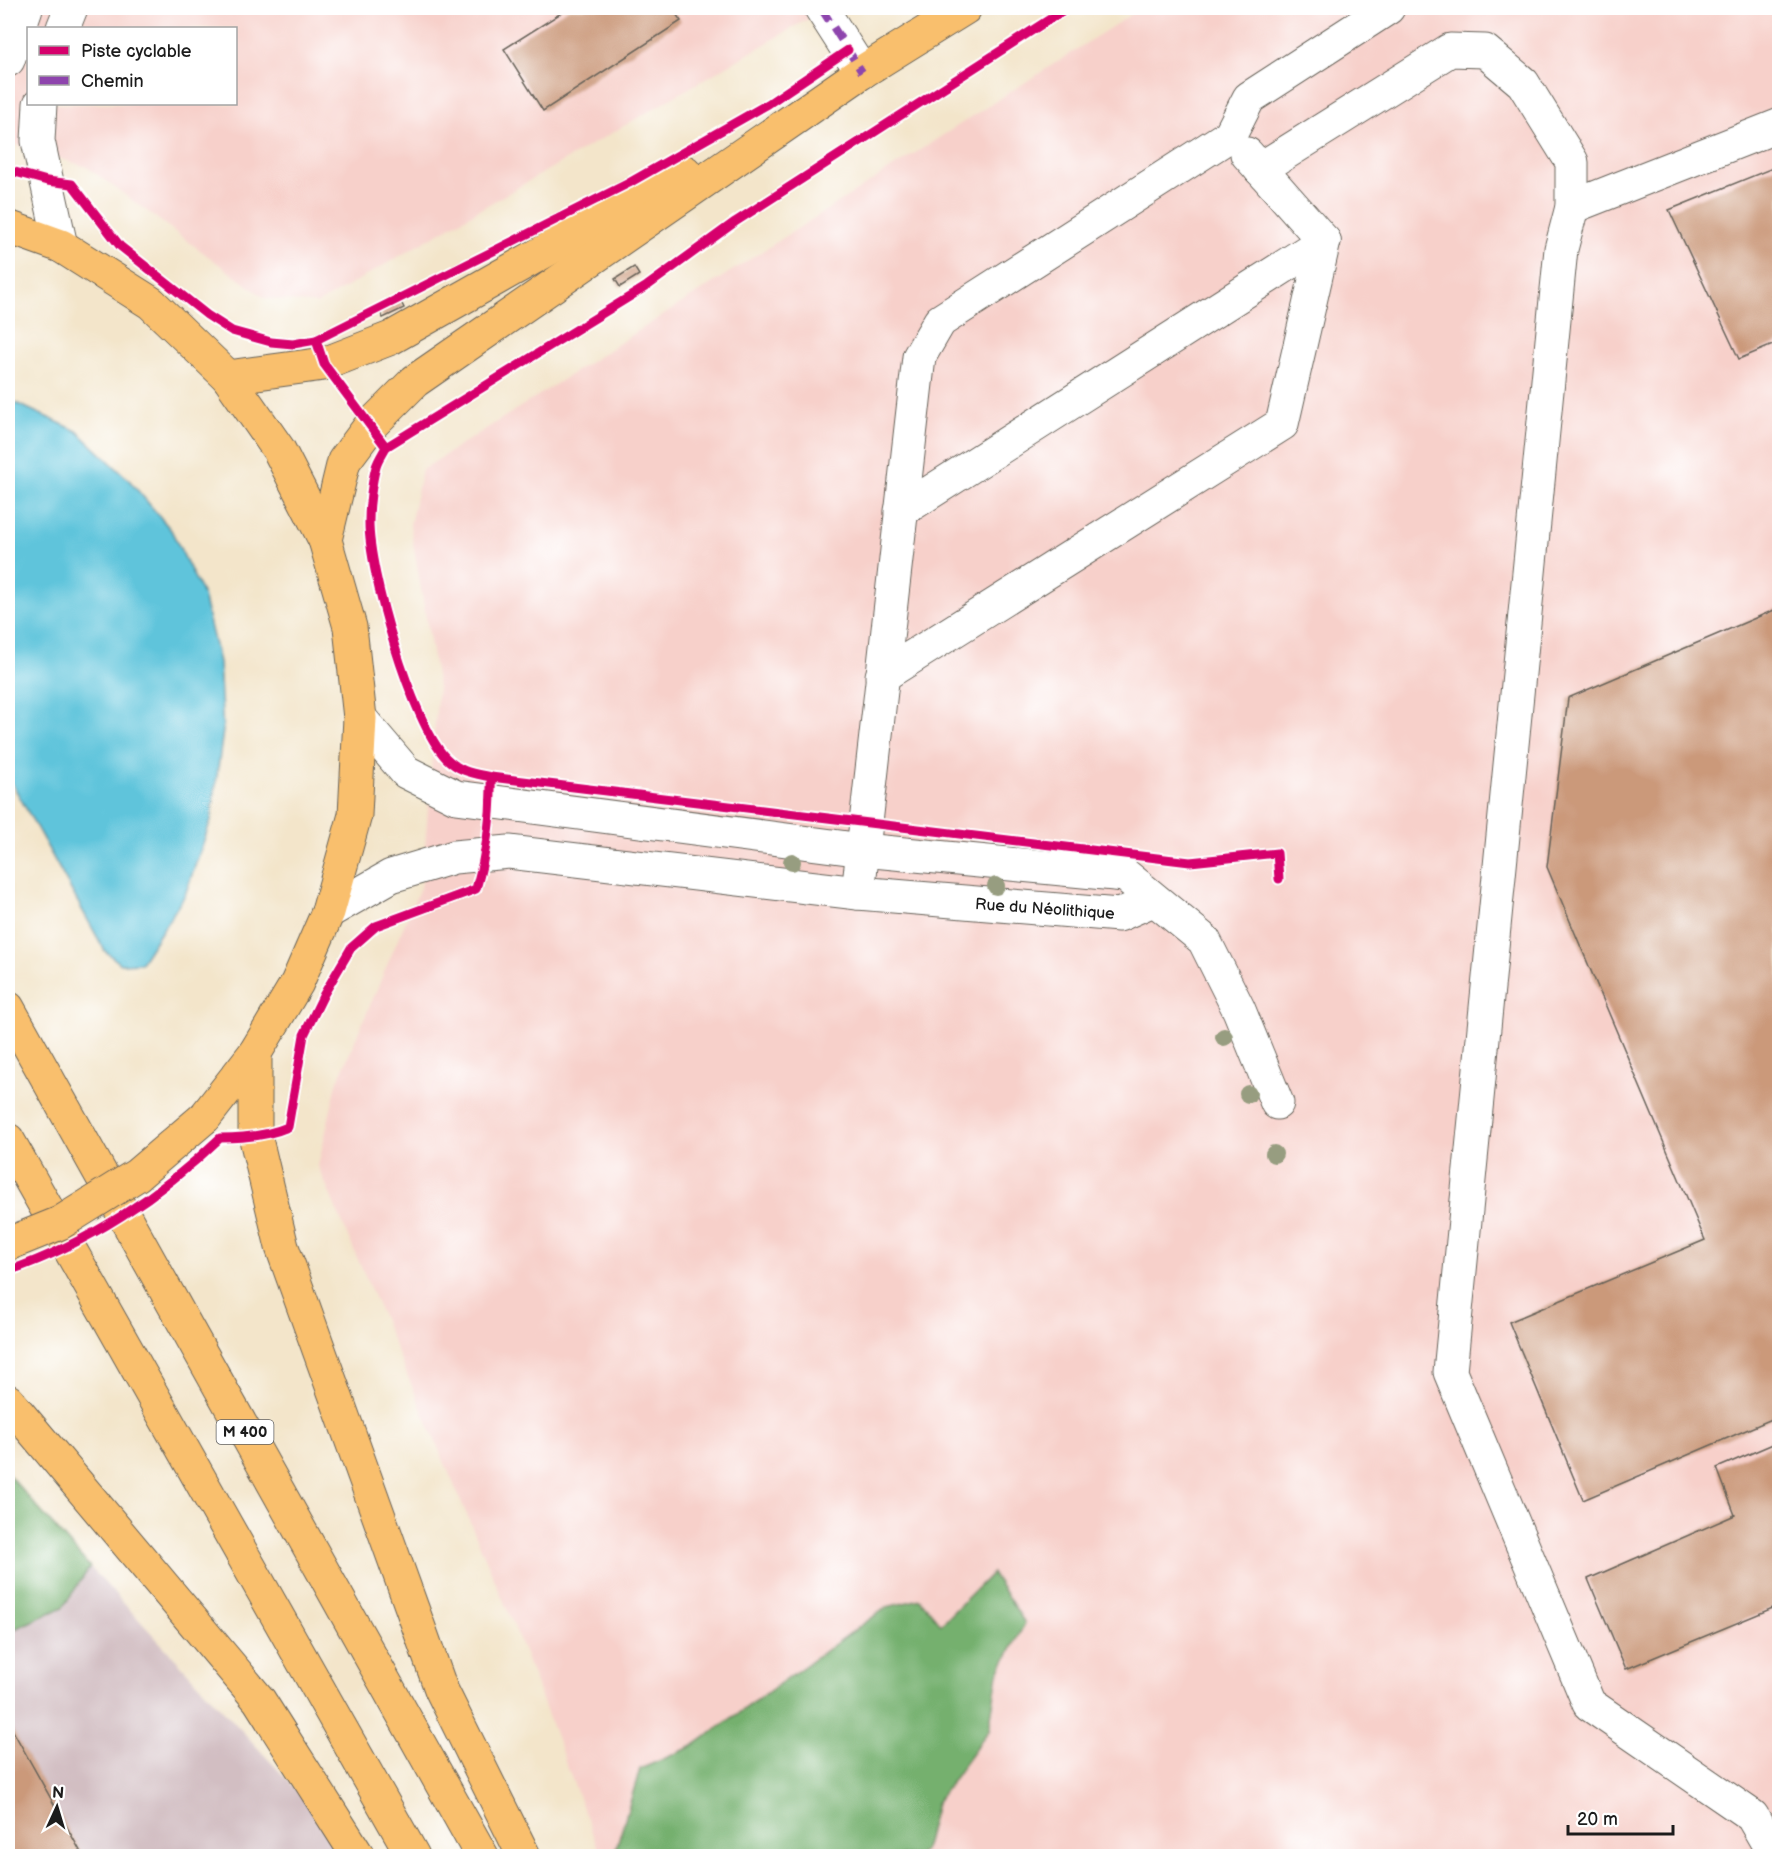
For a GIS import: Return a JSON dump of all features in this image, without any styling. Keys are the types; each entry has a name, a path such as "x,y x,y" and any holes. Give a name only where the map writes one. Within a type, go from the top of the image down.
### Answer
{"main road":[{"path":"228,377 324,364 391,338 862,72 965,8"},
{"path":"325,540 344,461 371,425 416,381 862,72"},
{"path":"8,227 61,246 151,303 228,377 279,450 325,540 350,627 360,718 355,814 328,912 297,983 255,1053 205,1117 137,1175 60,1223 8,1244"},
{"name":"M 400","path":"8,1008 482,1857"},
{"path":"255,1053 255,1135 282,1247 441,1689 524,1857"},
{"path":"8,1140 413,1857"},
{"path":"8,1401 259,1700 358,1857"}],"street":[{"path":"8,60 26,8"},
{"path":"63,27 71,8"},
{"path":"821,8 862,72"},
{"path":"858,892 919,357 940,321 1230,135 1249,98 1388,8"},
{"path":"1260,169 1450,50 1485,51 1523,83 1572,162 1572,207 1561,249 1450,1372 1589,1704 1752,1816 1775,1857"},
{"path":"40,105 38,141 61,246"},
{"path":"1572,207 1779,125"},
{"path":"1230,135 1324,241"},
{"path":"901,511 1324,241"},
{"path":"882,676 1282,423 1324,241"},
{"path":"360,718 406,772 456,797 863,850 1125,875 1204,940 1239,1010 1277,1103"},
{"name":"Rue du Néolithique","path":"328,912 391,876 454,857 509,852 858,892 1119,915 1153,900"}],"shaded area":[{"path":"8,8 827,8 317,304 265,298 87,167 8,142"},
{"path":"1141,8 1779,8 1779,1856 601,1856 513,1623 318,1166 337,1083 422,883 438,687 410,525 422,470"},
{"path":"90,1567 358,1856 8,1856 8,1632 63,1607"}],"green space":[{"path":"8,1474 90,1567 63,1607 8,1632"},
{"path":"992,1573 1025,1623 998,1674 989,1730 936,1803 924,1850 917,1856 614,1856 640,1769 691,1747 887,1607 920,1599 941,1624"}],"water":[{"path":"8,401 77,431 129,480 171,530 203,595 219,662 223,731 211,820 185,895 141,963 121,964 105,951 8,776"}],"building":[{"path":"569,8 672,8 681,21 543,111 504,49"},
{"path":"1780,165 1780,342 1739,359 1669,210"},
{"path":"634,267 639,275 620,287 615,279"},
{"path":"400,300 404,308 383,318 379,310"},
{"path":"1779,608 1779,1416 1583,1500 1509,1322 1705,1240 1547,867 1568,698"},
{"path":"1780,1441 1780,1605 1626,1669 1588,1579 1735,1515 1717,1468"},
{"path":"8,1722 83,1856 8,1856"}],"marked path":[{"path":"821,8 862,72"}],"cycle path":[{"path":"386,447 647,286 735,222 1067,8"},
{"path":"8,170 47,181 72,184 120,246 207,315 232,331 271,342 293,344 316,340 629,183 768,104 848,50"},
{"path":"8,1271 66,1247 121,1216 173,1179 220,1138 255,1136 288,1127 304,1035 324,994 351,948 376,926 476,889 488,833 491,777 461,769 446,758 433,740 406,681 384,609 371,544 369,515 372,486 377,464 386,447 324,364 316,340"},
{"path":"491,777 1190,862 1277,853 1279,879"}]}
